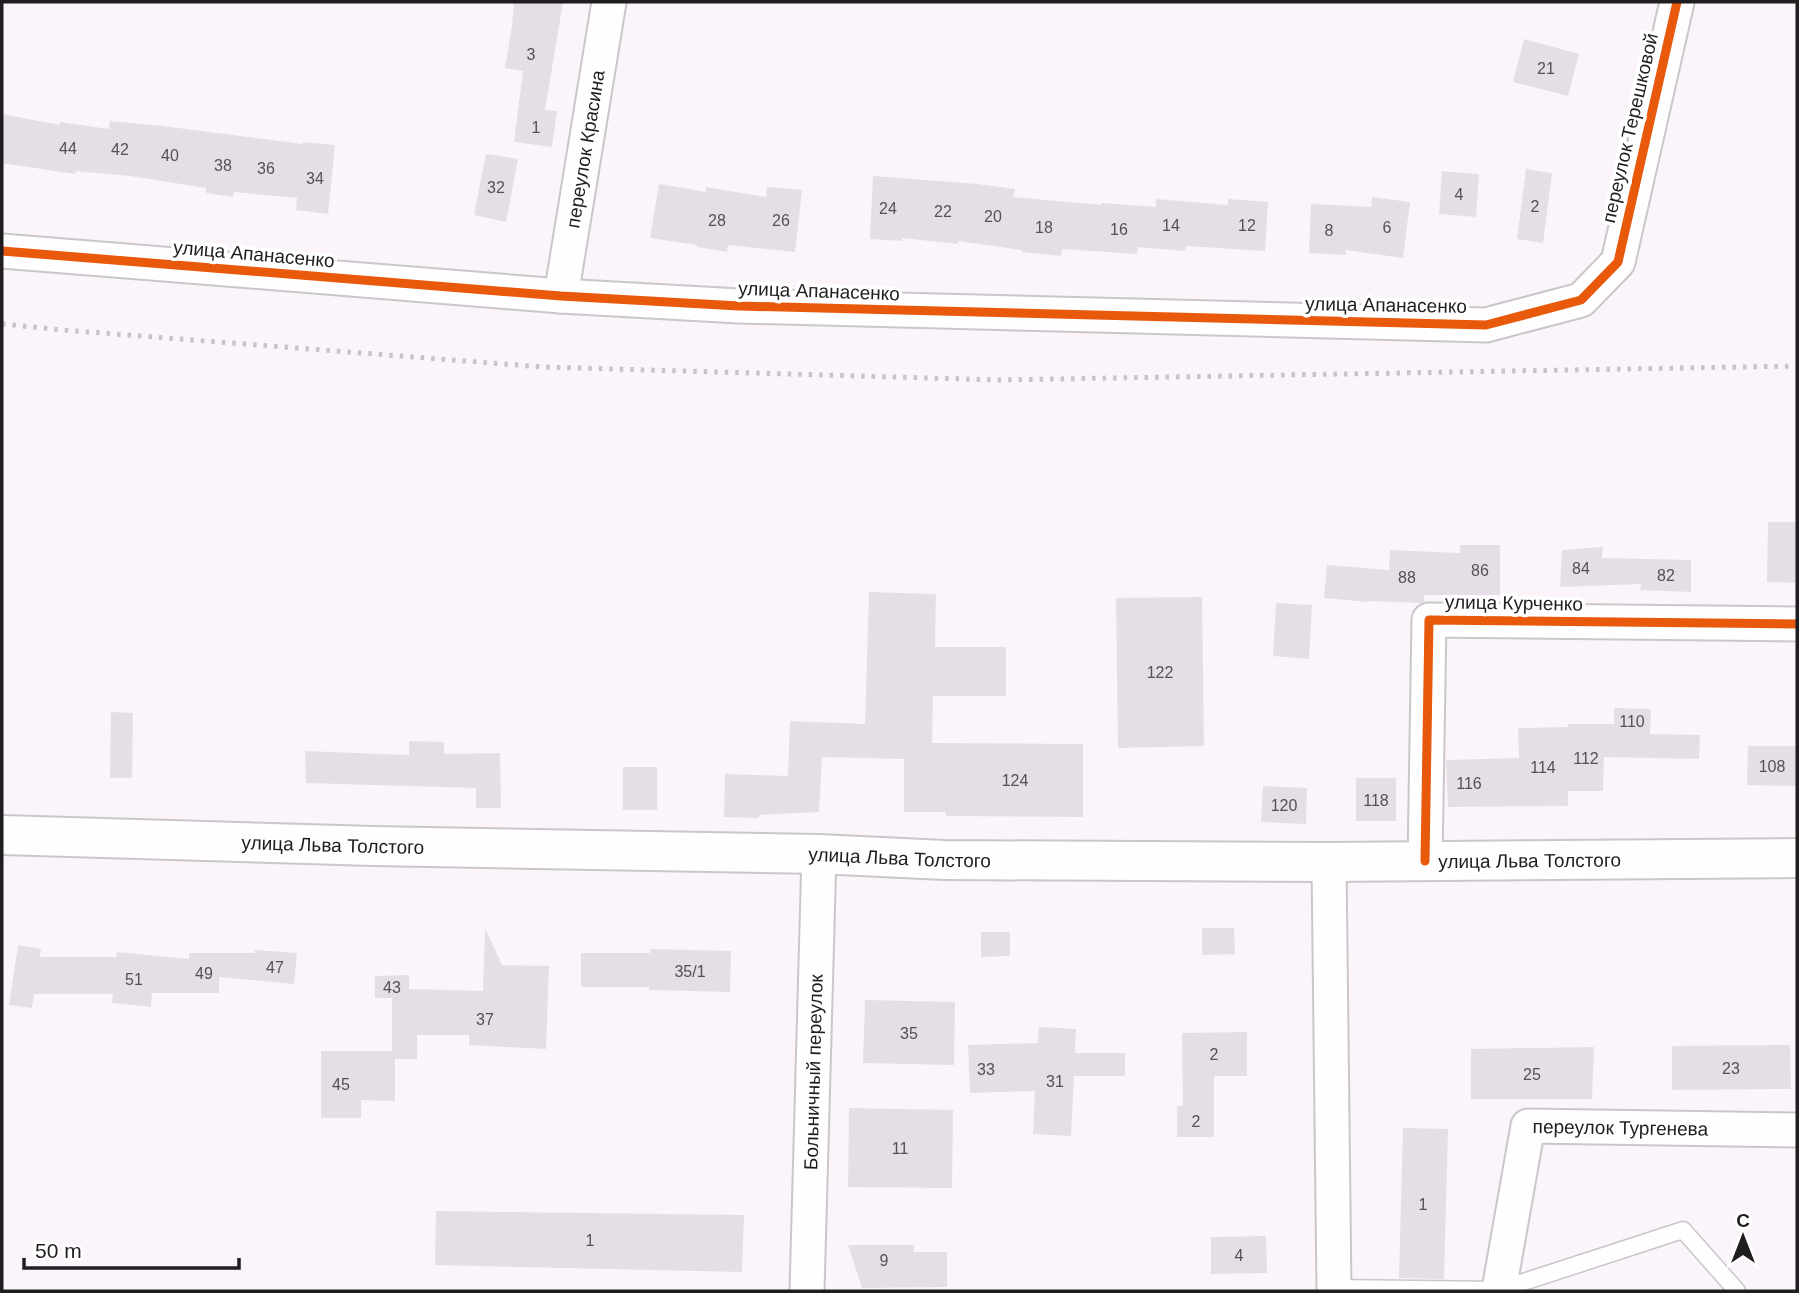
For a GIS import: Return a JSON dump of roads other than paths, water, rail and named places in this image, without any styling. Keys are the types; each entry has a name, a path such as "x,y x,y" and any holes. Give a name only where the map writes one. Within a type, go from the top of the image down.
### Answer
{"main road":[{"name":"улица Льва Толстого","path":"2,835 373,846 819,854 944,860 1329,862 1797,858"}],"street":[{"name":"переулок Красина","path":"561,296 609,2"},
{"name":"переулок Терешковой","path":"1618,262 1677,2"},
{"name":"улица Апанасенко","path":"2,251 561,296 738,306 1486,325 1581,300 1618,262"},
{"name":"улица Курченко","path":"1425,861 1429,620 1797,624"},
{"name":"Больничный переулок","path":"807,1291 819,854"},
{"path":"1329,862 1334,1290"},
{"name":"переулок Тургенева","path":"1499,1290 1528,1126 1797,1130"}],"lane":[{"path":"1334,1290 1499,1290 1683,1230 1737,1291"}],"railway":[{"path":"2,324 543,367 999,380 1797,366"}]}
